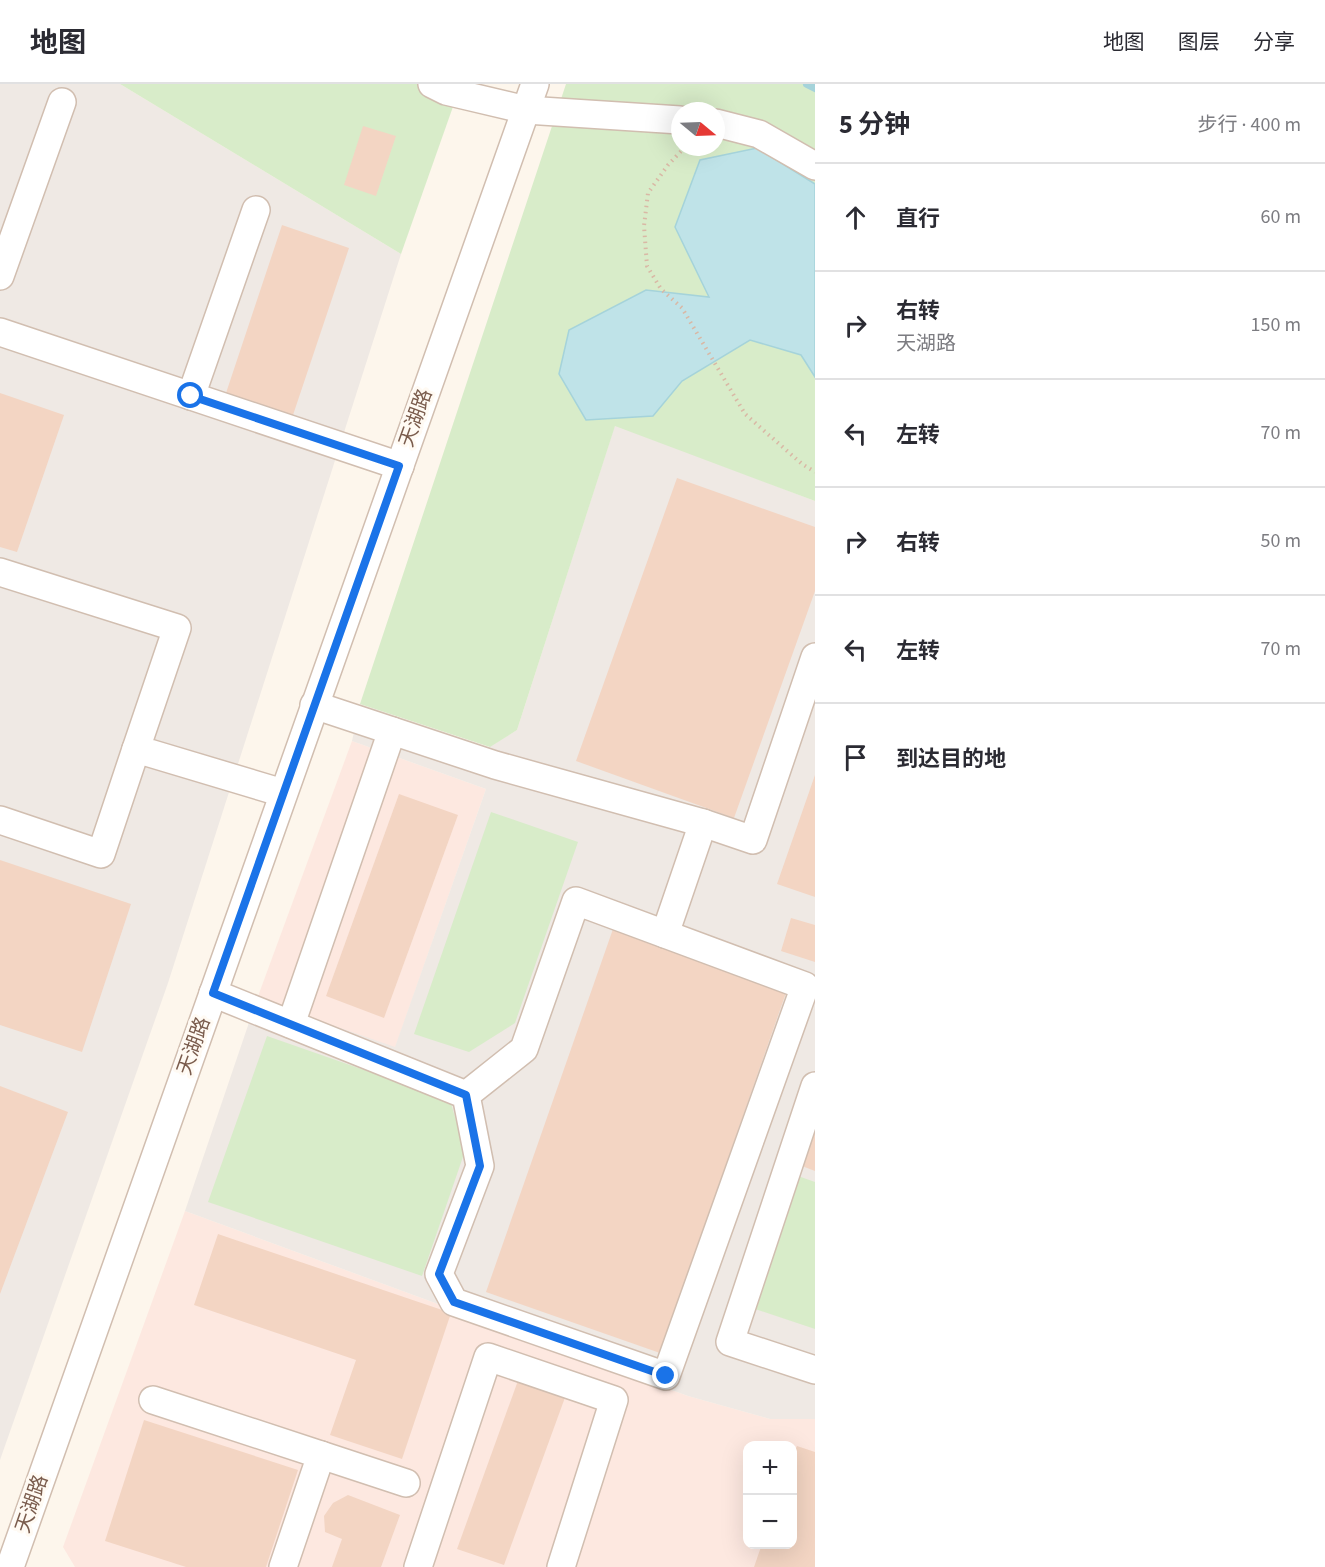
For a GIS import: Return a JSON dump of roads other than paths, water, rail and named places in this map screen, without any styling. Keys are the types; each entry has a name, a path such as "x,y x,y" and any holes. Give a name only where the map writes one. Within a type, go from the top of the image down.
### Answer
{"street":[{"path":"432,84 446,92 526,110 671,119"},
{"name":"天湖路","path":"10,1567 535,84"},
{"path":"0,276 62,102"},
{"path":"725,125 759,134 815,166"},
{"path":"191,396 256,210"},
{"path":"0,332 399,466"},
{"path":"0,572 177,628 101,854 0,820"},
{"path":"314,705 495,765 703,823 753,840 815,657"},
{"path":"291,1024 392,731"},
{"path":"136,749 283,793"},
{"path":"665,934 703,823"},
{"path":"576,902 805,986 666,1376 454,1302 439,1274 480,1166 466,1095 524,1049 576,902"},
{"path":"213,993 466,1095"},
{"path":"815,1086 730,1342 815,1370"},
{"path":"418,1567 488,1357 615,1400 561,1567"},
{"path":"153,1400 406,1483"},
{"path":"283,1567 321,1455"}],"water":[{"path":"757,148 815,184 815,377 801,355 750,340 682,381 653,416 586,420 559,374 569,330 646,290 709,297 675,227 700,160"}],"waterway":[{"path":"807,84 815,88"}]}
